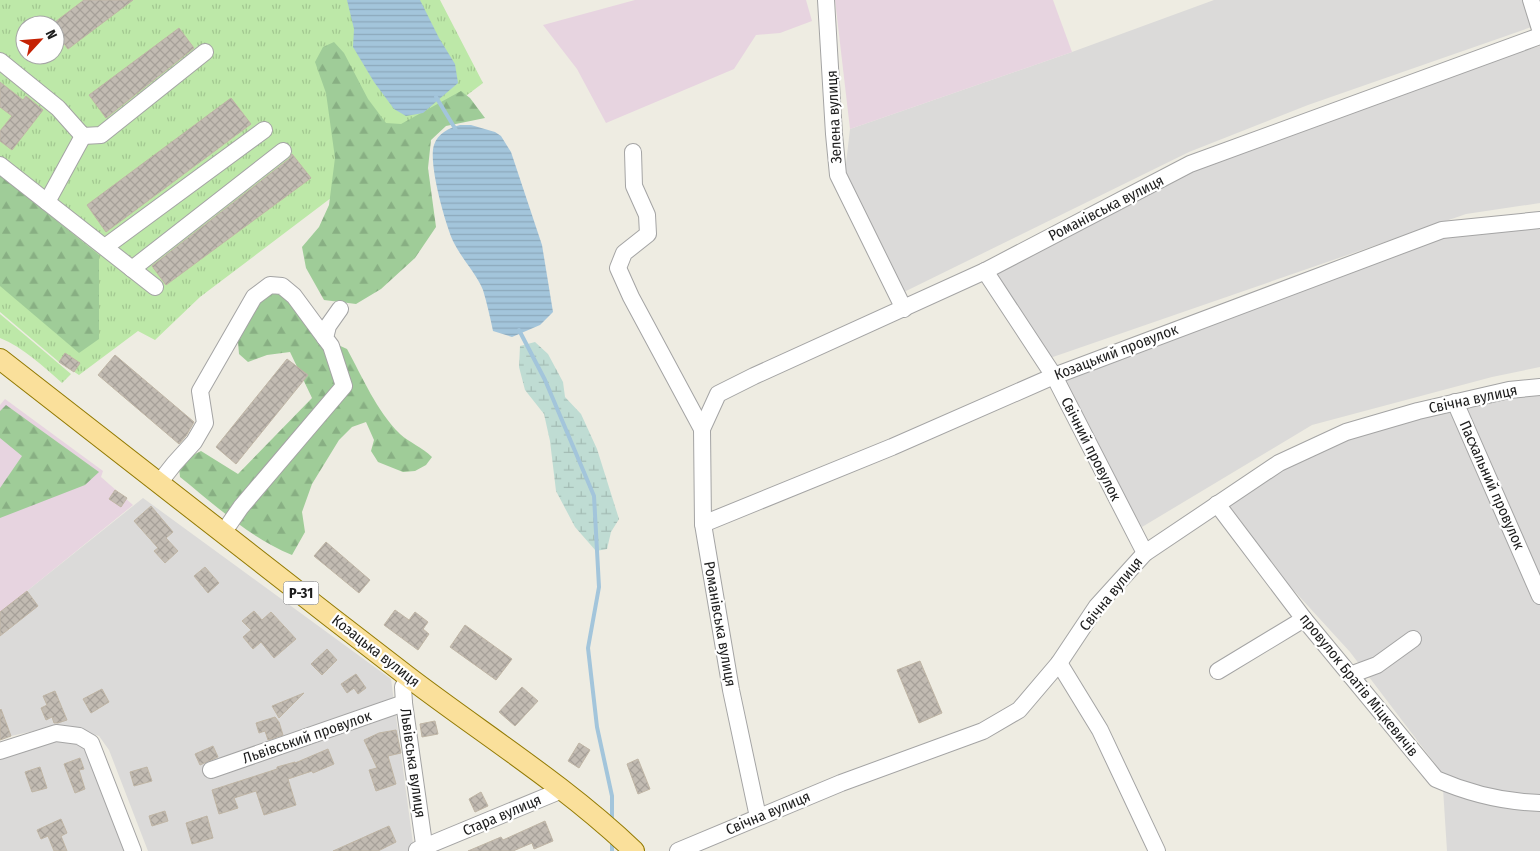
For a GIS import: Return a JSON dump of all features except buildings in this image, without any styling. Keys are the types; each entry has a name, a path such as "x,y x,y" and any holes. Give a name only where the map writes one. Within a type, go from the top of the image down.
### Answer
{"main road":[{"name":"Козацька вулиця","path":"0,359 409,677 562,790 634,851"}],"street":[{"name":"Зелена вулиця","path":"826,0 838,175 904,309"},
{"path":"1531,0 1540,29"},
{"name":"Романівська вулиця","path":"758,817 731,690 703,524 702,428 718,394 984,271 1190,164 1540,36"},
{"path":"83,136 101,135 205,52"},
{"path":"0,62 58,108 83,136"},
{"path":"105,247 264,130"},
{"path":"47,202 83,136"},
{"path":"132,269 282,151"},
{"name":"Романівська вулиця","path":"633,152 634,186 647,215 648,234 624,253 618,268 631,297 702,428"},
{"path":"0,165 155,287"},
{"name":"Козацький провулок","path":"703,524 892,447 1054,376 1442,230 1540,220"},
{"name":"Свічний провулок","path":"984,271 1054,376 1145,553"},
{"path":"159,483 194,442 204,423 200,390 254,297 270,285 282,286 294,296 331,346 344,386 241,507 223,533"},
{"path":"325,338 328,326 340,309"},
{"name":"Свічна вулиця","path":"678,851 841,783 983,731 1019,710 1059,663 1097,606 1145,553 1279,463 1346,432 1455,402 1509,390 1540,386"},
{"name":"Пасхальний провулок","path":"1455,402 1540,596"},
{"name":"провулок Братів Міцкевичів","path":"1217,504 1304,619 1436,779 1460,790 1540,803"},
{"path":"1218,672 1304,619"},
{"path":"1350,675 1377,665 1413,639"},
{"path":"1059,663 1100,730 1156,851"},
{"name":"Львівська вулиця","path":"409,677 403,686 404,703 422,850"},
{"name":"Львівський провулок","path":"211,770 404,703"},
{"path":"0,751 56,733 78,736 91,743 134,851"},
{"name":"Стара вулиця","path":"422,850 562,790"}],"shaded area":[{"path":"347,0 420,0 439,38 455,64 458,83 423,113 406,116 394,109 374,82 353,47 354,29"},
{"path":"635,0 806,0 812,21 780,33 756,35 734,69 606,123 577,69 543,25"},
{"path":"835,0 1053,0 1072,52 850,129"},
{"path":"1214,0 1540,0 1540,24 1308,105 1189,152 904,292 845,172 850,129 1072,52"},
{"path":"1540,46 1540,203 1466,214 1050,358 993,272 1186,172 1447,75"},
{"path":"460,125 471,125 495,132 501,136 511,152 542,245 553,312 540,325 512,337 493,331 483,290 453,241 438,193 433,165 434,145 438,137 444,132"},
{"path":"1540,226 1540,367 1492,377 1312,425 1142,527 1061,379 1438,236"},
{"path":"1540,392 1540,851 1447,851 1442,773 1350,652 1277,572 1225,507 1282,468 1344,438 1502,397"},
{"path":"5,399 103,471 101,477 133,505 27,591 38,606 0,636 0,405"},
{"path":"143,498 391,679 414,851 148,851 109,750 99,736 61,725 11,736 0,708 0,636 38,606 27,591"},
{"path":"54,739 80,745 90,753 128,851 0,851 0,758"}],"green space":[{"path":"0,0 440,0 483,83 200,297 155,340 138,331 79,375 59,362 0,312"},
{"path":"334,42 344,53 368,99 386,123 401,124 461,91 470,98 485,118 446,126 431,140 428,168 436,227 415,258 381,289 356,304 324,300 306,268 302,247 319,227 329,205 335,158 326,93 315,62 323,47"},
{"path":"0,175 99,255 99,339 79,353 0,286"},
{"path":"275,290 294,302 336,344 347,349 370,393 391,425 400,434 432,457 426,465 415,471 403,472 378,462 371,451 374,440 366,422 352,427 339,440 312,484 302,512 305,532 292,555 262,540 233,520 180,477 179,468 191,456 201,451 238,474 312,398 290,352 267,355 248,362 239,354 237,330 244,316"},
{"path":"0,314 71,374 62,383 25,352 0,338"},
{"path":"535,342 548,354 563,382 565,397 581,414 597,449 619,519 611,532 607,549 596,551 575,527 556,491 550,441 544,414 525,390 519,367 520,346"},
{"path":"6,405 99,472 85,485 0,518 0,488 22,456 0,438 0,411"}],"waterway":[{"path":"436,97 456,130"},
{"path":"519,330 545,380 594,496 599,587 588,648 597,727 612,796 612,821"},
{"path":"612,841 612,851"}]}
